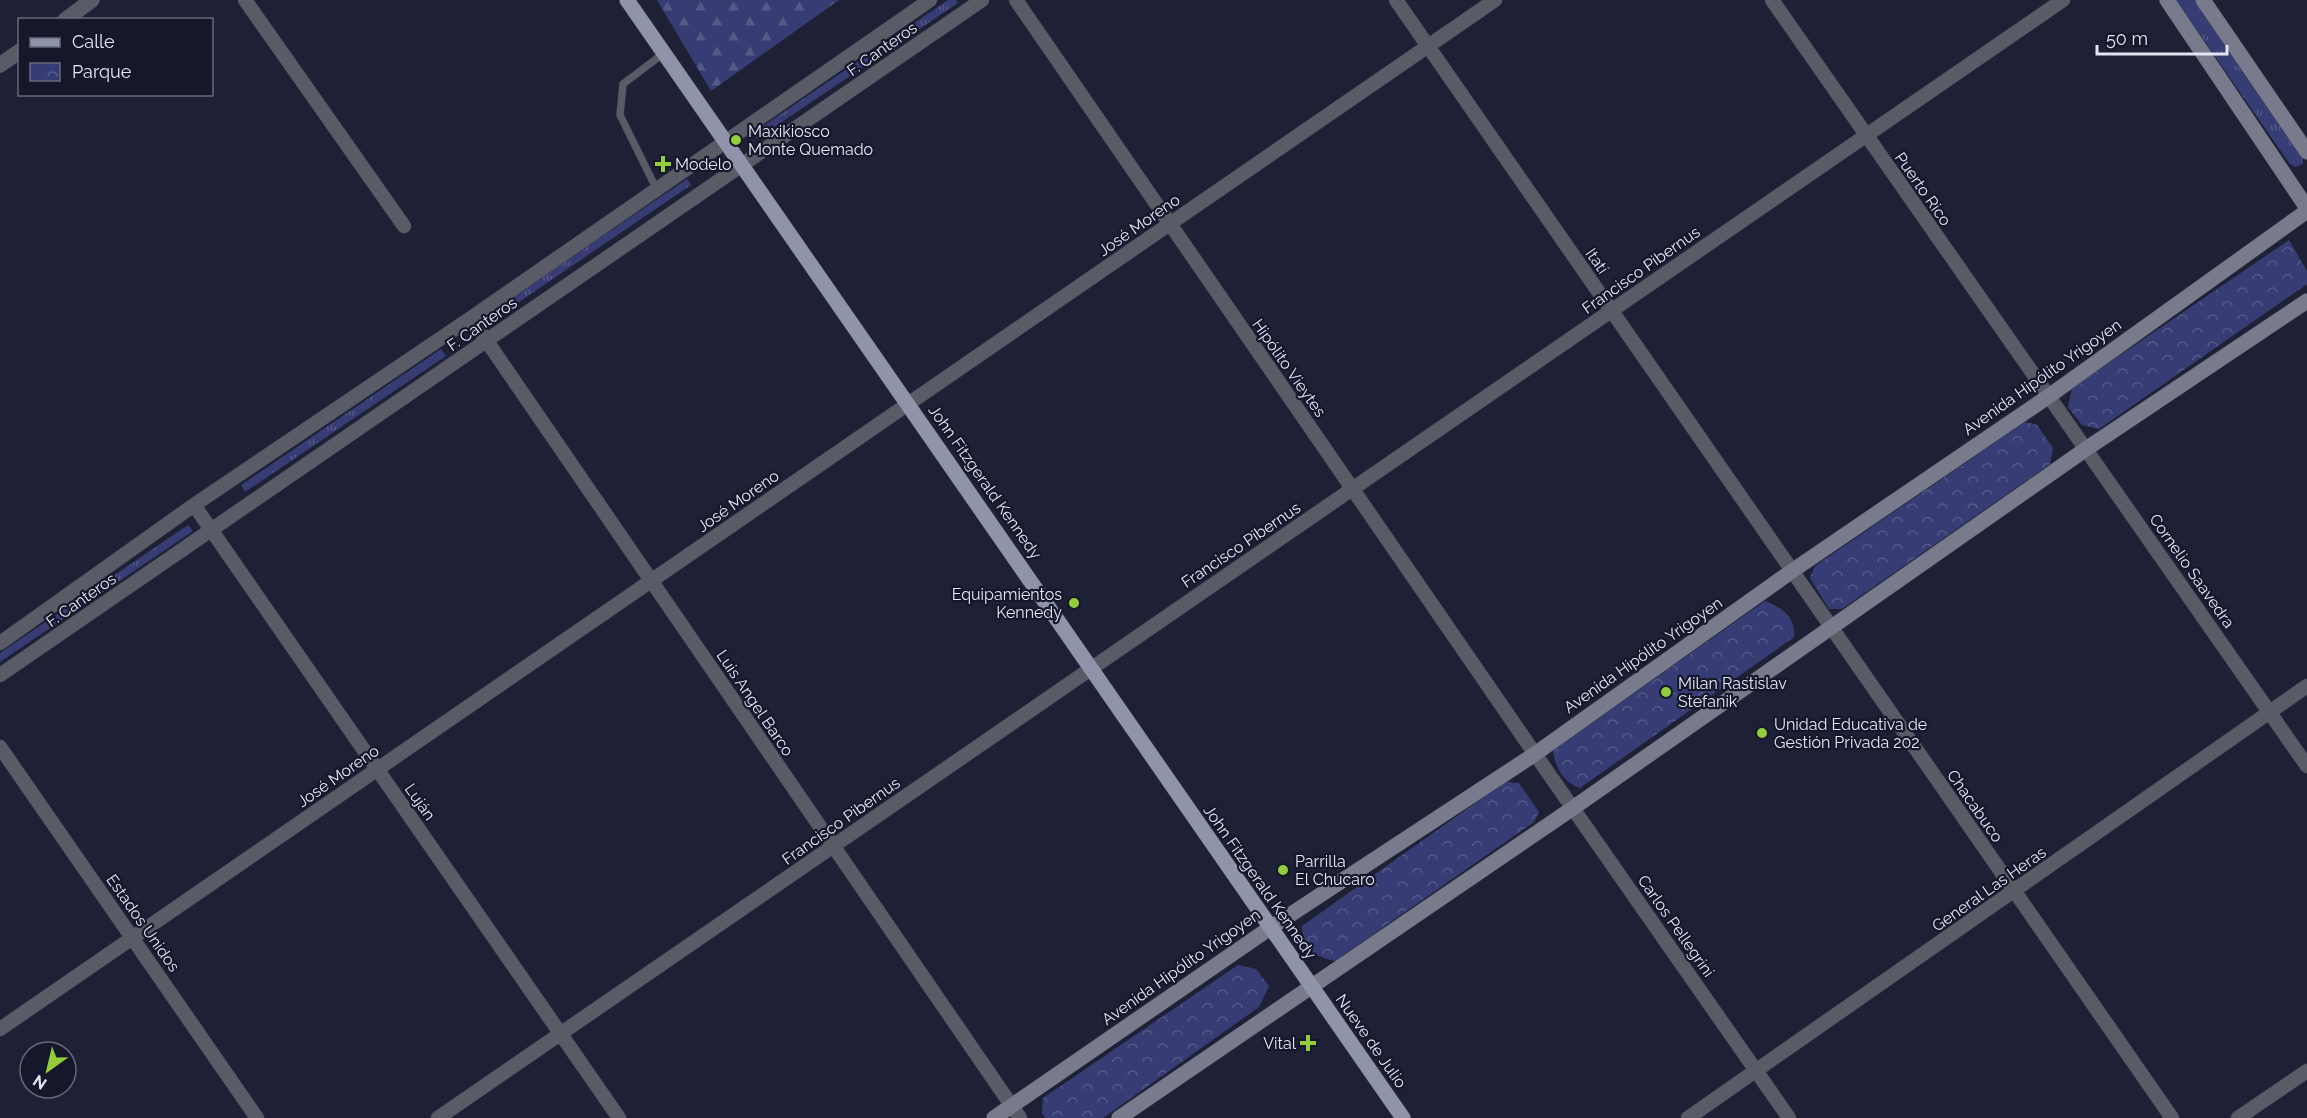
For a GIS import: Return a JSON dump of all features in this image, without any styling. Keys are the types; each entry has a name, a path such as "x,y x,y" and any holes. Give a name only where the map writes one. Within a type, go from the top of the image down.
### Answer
{"main road":[{"name":"John Fitzgerald Kennedy","path":"627,0 1310,985"},
{"path":"2167,0 2307,210"},
{"path":"2203,0 2307,152"},
{"name":"Avenida Hipólito Yrigoyen","path":"994,1118 1016,1112 1270,928 1535,754 1792,571 2049,396 2307,210"},
{"path":"1119,1118 1310,985 1573,808 2086,449 2307,301"},
{"name":"Nueve de Julio","path":"1310,985 1403,1118"}],"street":[{"path":"68,18 92,0"},
{"path":"245,0 404,226"},
{"name":"F. Canteros","path":"0,643 194,505 471,318 930,0"},
{"name":"F. Canteros","path":"0,675 982,0"},
{"name":"Hipólito Vieytes","path":"1016,0 1535,754"},
{"name":"Itatí","path":"1396,0 1792,571"},
{"name":"José Moreno","path":"0,1029 1495,0"},
{"name":"Puerto Rico","path":"1772,0 2049,396"},
{"name":"Francisco Pibernus","path":"438,1118 2063,0"},
{"path":"0,65 18,52"},
{"name":"Luis Angel Barco","path":"471,318 1016,1112"},
{"name":"Cornelio Saavedra","path":"2049,396 2307,766"},
{"name":"Luján","path":"194,505 619,1118"},
{"name":"Chacabuco","path":"1792,571 2172,1118"},
{"name":"General Las Heras","path":"1688,1118 2307,686"},
{"name":"Estados Unidos","path":"0,747 257,1118"},
{"name":"Carlos Pellegrini","path":"1535,754 1789,1118"},
{"path":"2238,1118 2307,1071"}],"lane":[{"path":"656,188 620,115 620,97 623,84 664,53"}],"green space":[{"path":"657,0 839,0 711,91"},
{"path":"948,0 956,0 958,3 757,139 753,133"},
{"path":"2176,0 2195,0 2303,158 2303,164 2295,167 2289,163"},
{"path":"687,179 691,185 491,321 486,315"},
{"path":"2289,240 2307,271 2307,284 2099,429 2082,425 2068,407 2072,388"},
{"path":"441,349 446,356 245,492 241,485"},
{"path":"2025,422 2037,425 2053,448 2050,464 1842,609 1829,609 1810,578 1815,566"},
{"path":"188,525 193,531 0,662 0,653"},
{"path":"1765,601 1787,614 1793,624 1794,637 1580,788 1565,778 1555,762 1553,750"},
{"path":"1505,782 1519,783 1539,812 1534,822 1335,961 1320,957 1310,951 1304,941 1302,926"},
{"path":"1238,965 1256,969 1269,986 1259,1007 1103,1118 1046,1118 1042,1114 1043,1098"}],"place":[{"name":"Maxikiosco Monte Quemado","path":"736,140"},
{"name":"Modelo","path":"663,164"},
{"name":"Equipamientos Kennedy","path":"1074,603"},
{"name":"Milan Rastislav Stefanik","path":"1666,692"},
{"name":"Unidad Educativa de Gestión Privada 202","path":"1762,733"},
{"name":"Parrilla El Chucaro","path":"1283,870"},
{"name":"Vital","path":"1308,1043"}]}
